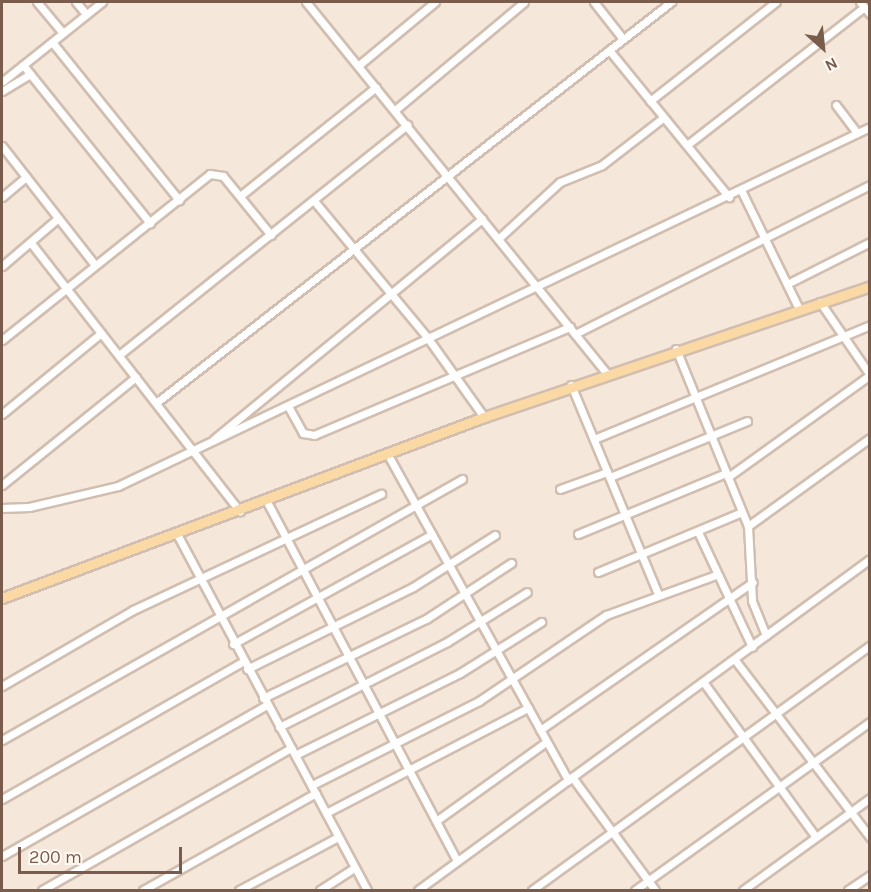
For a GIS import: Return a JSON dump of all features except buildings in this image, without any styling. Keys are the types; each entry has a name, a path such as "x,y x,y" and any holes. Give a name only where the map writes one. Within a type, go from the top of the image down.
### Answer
{"main road":[{"path":"2,598 240,511 571,385 870,286"}],"street":[{"path":"37,2 63,33"},
{"path":"76,2 86,14"},
{"path":"3,85 23,65 102,2"},
{"path":"306,2 606,373"},
{"path":"359,65 435,2"},
{"path":"395,110 524,2"},
{"path":"594,2 623,39"},
{"path":"156,403 352,246 671,2"},
{"path":"650,101 776,2"},
{"path":"687,145 862,4 870,14"},
{"path":"52,42 179,200"},
{"path":"609,50 729,197"},
{"path":"23,65 150,223"},
{"path":"3,85 30,74"},
{"path":"240,196 376,87"},
{"path":"836,105 857,133"},
{"path":"498,239 560,183 602,165 664,117"},
{"path":"118,356 315,202 407,125"},
{"path":"2,508 29,507 118,486 206,447 427,337 538,289 742,192 870,127"},
{"path":"2,146 95,266"},
{"path":"2,340 179,200 218,173 271,235"},
{"path":"2,197 26,177"},
{"path":"575,334 870,184"},
{"path":"742,192 799,309"},
{"path":"315,202 456,373 484,417"},
{"path":"2,266 57,219"},
{"path":"206,447 390,292 482,219"},
{"path":"787,284 870,242"},
{"path":"31,243 240,511"},
{"path":"578,534 727,475 869,375 820,302"},
{"path":"594,439 870,325"},
{"path":"288,406 303,433 314,435 456,373 570,327"},
{"path":"2,414 101,333"},
{"path":"676,349 748,526 753,582 752,601 766,635"},
{"path":"2,485 136,377"},
{"path":"571,385 658,594"},
{"path":"560,489 609,475 747,421"},
{"path":"748,526 870,438"},
{"path":"388,455 546,742 570,779 655,891"},
{"path":"2,740 216,615 417,507 462,479"},
{"path":"2,686 199,578 381,494"},
{"path":"266,500 457,860"},
{"path":"598,572 742,512"},
{"path":"698,532 728,604 752,647"},
{"path":"177,534 216,615 312,785 367,891"},
{"path":"232,644 432,534"},
{"path":"247,669 332,625 413,587 495,535"},
{"path":"418,891 457,860 704,683 870,559"},
{"path":"2,856 348,655 426,619 511,563"},
{"path":"312,785 479,702 606,615 658,594 716,575"},
{"path":"540,730 728,604 753,582"},
{"path":"279,727 481,623 526,592"},
{"path":"42,891 293,752 379,714 497,651 541,622"},
{"path":"532,891 870,645"},
{"path":"735,660 870,837"},
{"path":"2,799 242,662"},
{"path":"704,683 816,837"},
{"path":"326,813 410,772 528,708"},
{"path":"635,891 870,722"},
{"path":"436,821 546,742"},
{"path":"143,891 316,793"},
{"path":"742,891 870,798"},
{"path":"239,891 338,837"},
{"path":"320,891 354,868"},
{"path":"848,891 870,875"}],"shaded area":[{"path":"2,2 869,2 869,890 2,890"}]}
